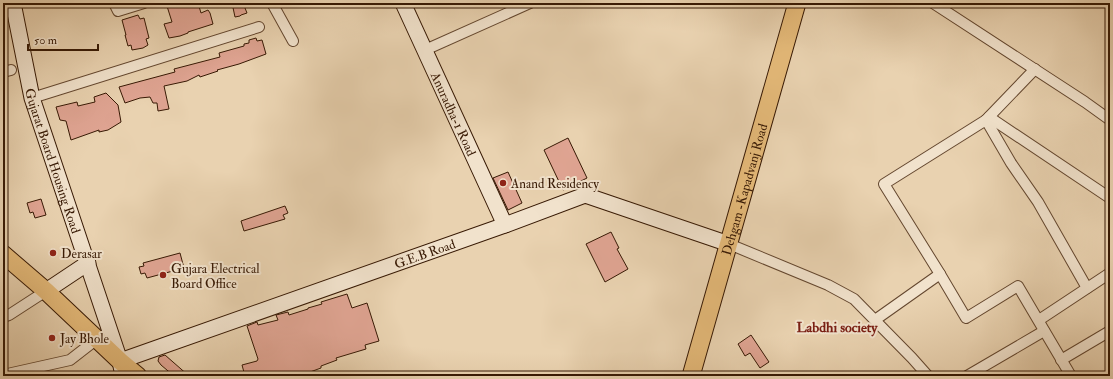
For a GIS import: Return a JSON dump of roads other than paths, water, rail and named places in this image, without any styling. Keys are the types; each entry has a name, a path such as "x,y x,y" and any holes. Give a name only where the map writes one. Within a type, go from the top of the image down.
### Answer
{"main road":[{"name":"Dehgam -Kapadvanj Road","path":"691,376 797,3"},
{"path":"3,254 46,291 97,339 121,369 138,376"}],"street":[{"name":"Gujarat Board Housing Road","path":"13,3 32,98 88,263 121,369"},
{"path":"114,3 118,11 144,3"},
{"path":"272,3 293,41"},
{"name":"Anuradha-1 Road","path":"403,3 505,225"},
{"path":"425,50 530,3"},
{"path":"933,3 1085,102 1110,120"},
{"path":"32,98 258,27"},
{"path":"1035,69 988,119 884,184 966,318 1018,286 1071,376"},
{"path":"988,119 1110,198"},
{"path":"988,119 1011,163 1038,202 1087,288"},
{"name":"G.E.B Road","path":"121,369 175,343 585,195 729,244"},
{"path":"729,244 828,285 854,299 928,376"},
{"path":"3,317 9,315 88,263"},
{"path":"1039,320 1110,272"},
{"path":"875,320 940,274"},
{"path":"967,376 1044,331"},
{"path":"1061,360 1110,331"},
{"path":"3,376 70,360 97,339"}],"place":[{"name":"Anand Residency","path":"503,183"},
{"name":"Derasar","path":"53,253"},
{"name":"Gujara Electrical Board Office","path":"163,275"},
{"name":"Jay Bhole","path":"52,338"}],"district":[{"name":"Labdhi society","path":"837,327"}]}
